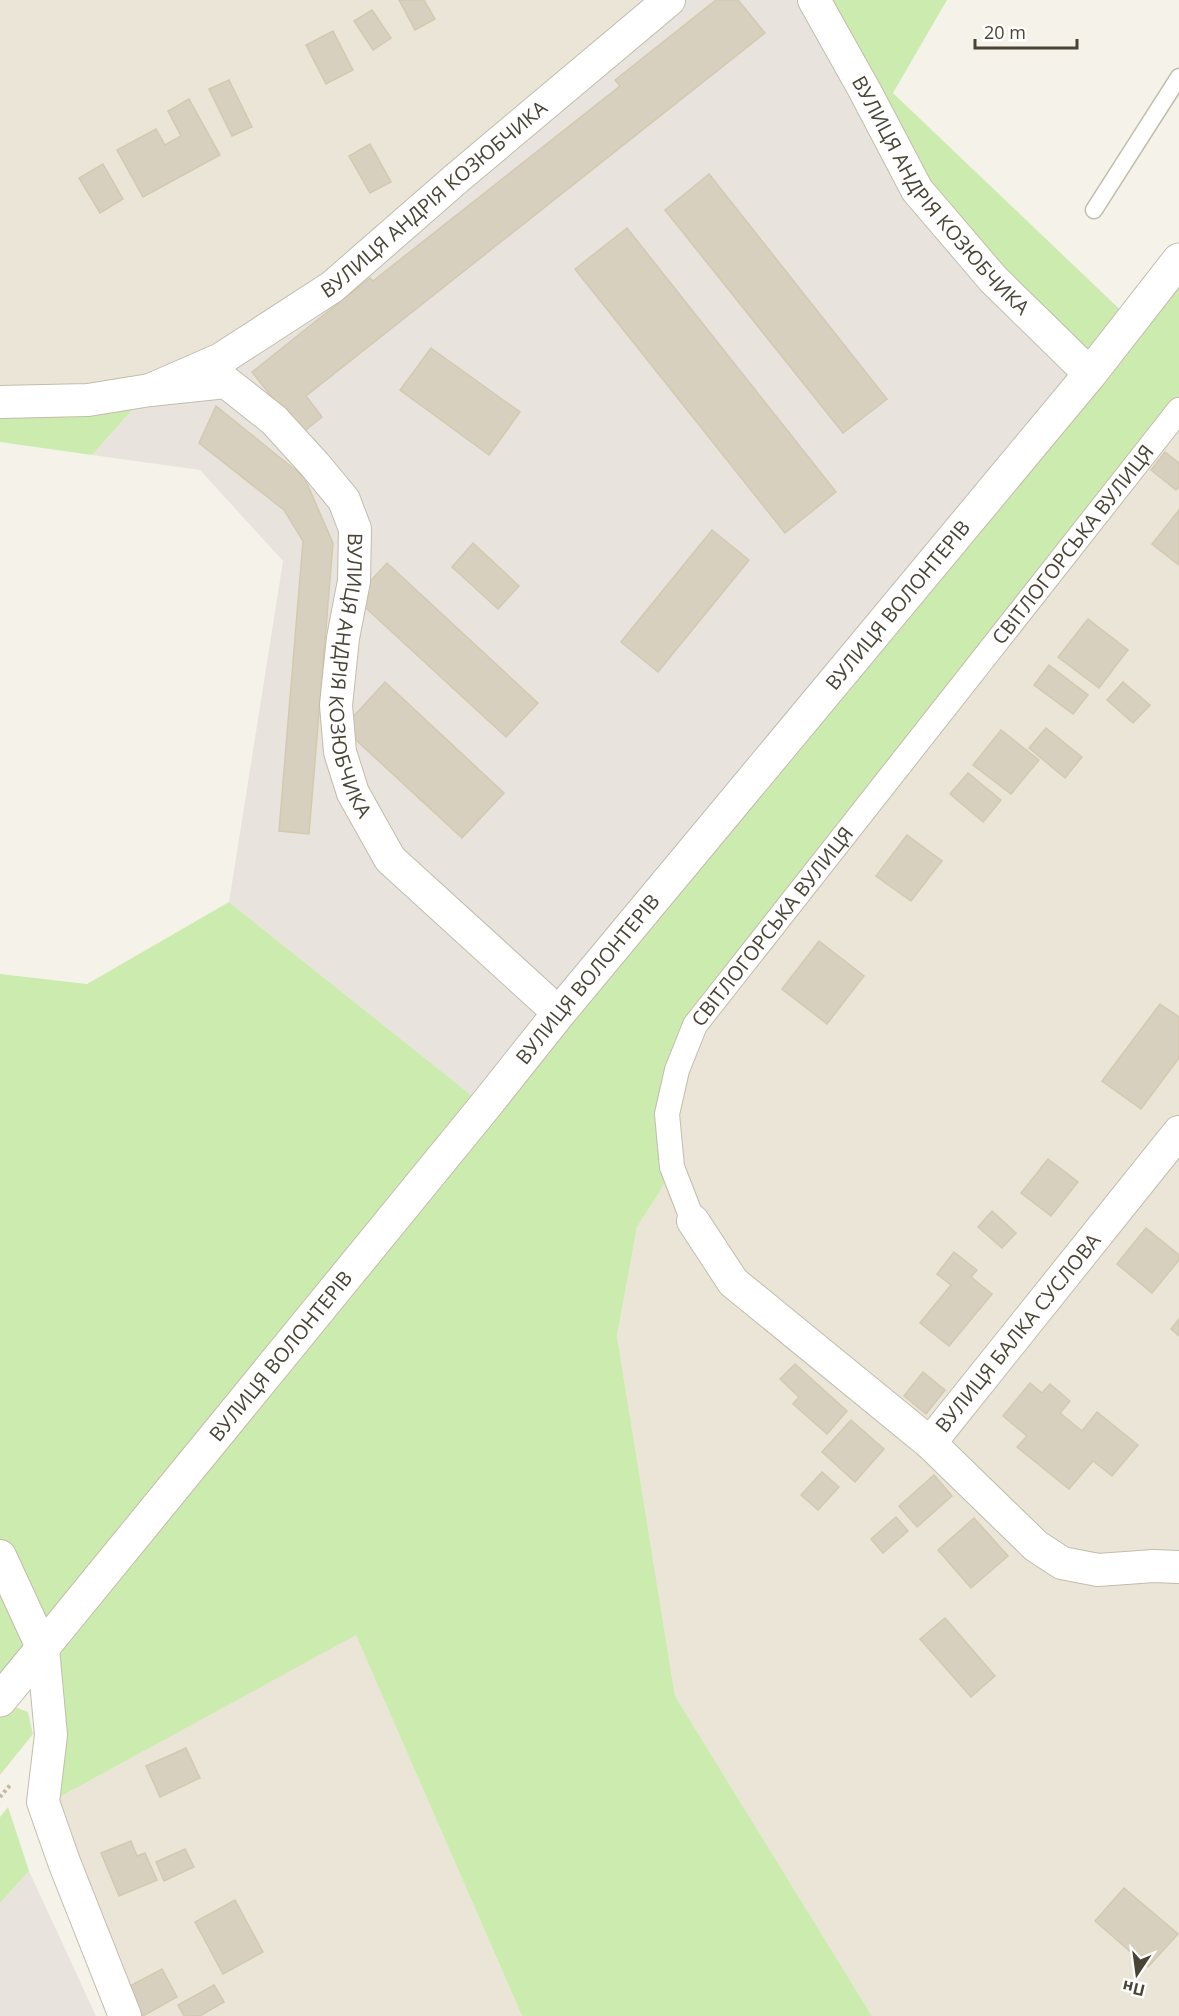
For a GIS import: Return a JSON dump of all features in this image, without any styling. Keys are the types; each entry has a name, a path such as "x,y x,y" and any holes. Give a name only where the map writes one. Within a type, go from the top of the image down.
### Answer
{"street":[{"name":"ВУЛИЦЯ АНДРІЯ КОЗЮБЧИКА","path":"150,390 221,359 332,287 669,0"},
{"name":"ВУЛИЦЯ АНДРІЯ КОЗЮБЧИКА","path":"814,0 917,190 993,279 1090,374"},
{"name":"ВУЛИЦЯ ВОЛОНТЕРІВ","path":"0,1700 485,1107 559,1013 1090,374 1179,260"},
{"name":"ВУЛИЦЯ АНДРІЯ КОЗЮБЧИКА","path":"0,402 88,400 150,390 226,382 274,420 344,500 355,529 354,581 343,638 336,705 340,752 353,793 390,859 559,1013"},
{"name":"СВІТЛОГОРСЬКА ВУЛИЦЯ","path":"930,1443 734,1282 693,1221 672,1167 667,1114 677,1070 695,1025 1179,410"},
{"name":"ВУЛИЦЯ БАЛКА СУСЛОВА","path":"1179,1132 930,1443 1036,1546 1062,1563 1098,1570 1154,1566 1179,1567"},
{"path":"0,1556 43,1648 51,1735 43,1802 64,1862 125,2016"}],"lane":[{"path":"1094,210 1179,77"}],"shaded area":[{"path":"0,0 669,0 332,287 150,390 0,402"},
{"path":"669,0 814,0 1090,374 485,1106 229,902 283,561 200,470 92,455 150,390 221,359"},
{"path":"1179,410 1179,2016 872,2016 675,1696 617,1336 637,1227 659,1193 667,1114 695,1025"},
{"path":"356,1634 522,2016 125,2016 54,1800"},
{"path":"29,1871 96,2016 0,2016 0,1903"}],"green space":[{"path":"814,0 947,0 893,93 1131,320 1179,260 1179,410 695,1025 677,1070 672,1167 659,1193 637,1227 617,1336 675,1696 872,2016 522,2016 356,1635 54,1800 43,1649 0,1700 0,974 87,984 229,902 485,1106 1090,374 993,279"},
{"path":"150,390 92,455 0,442 0,402"},
{"path":"15,1707 28,1712 33,1734 0,1775 0,1712"},
{"path":"8,1807 29,1871 0,1903 0,1817"}],"building":[{"path":"399,0 424,0 435,19 415,30"},
{"path":"716,0 738,0 765,33 306,396 322,417 301,434 252,372 370,278 373,281 620,86 615,80"},
{"path":"372,10 391,38 373,50 354,21"},
{"path":"333,31 353,70 326,84 306,45"},
{"path":"229,80 252,127 232,136 209,89"},
{"path":"189,99 220,155 143,197 117,150 156,129 165,145 181,136 168,111"},
{"path":"370,144 391,182 370,193 349,156"},
{"path":"103,164 123,199 100,213 79,178"},
{"path":"709,174 887,399 843,433 665,210"},
{"path":"627,228 836,492 785,533 575,269"},
{"path":"431,348 520,412 489,455 400,390"},
{"path":"216,406 304,477 333,543 309,834 279,831 303,541 284,510 199,443"},
{"path":"1165,452 1179,463 1179,487 1176,490 1151,470"},
{"path":"1179,510 1179,565 1152,544"},
{"path":"712,530 749,560 658,672 621,642"},
{"path":"473,543 519,586 498,609 452,567"},
{"path":"387,563 538,703 506,737 355,598"},
{"path":"1088,619 1128,650 1099,688 1058,657"},
{"path":"1049,665 1088,695 1073,714 1034,685"},
{"path":"385,682 504,793 462,838 343,728"},
{"path":"1123,682 1150,705 1133,723 1107,700"},
{"path":"1046,728 1082,757 1065,778 1029,748"},
{"path":"1001,730 1039,760 1011,794 973,765"},
{"path":"968,773 1001,800 983,822 950,794"},
{"path":"907,835 942,861 911,901 876,876"},
{"path":"819,941 864,976 827,1024 782,989"},
{"path":"1160,1004 1179,1017 1179,1058 1141,1109 1102,1081"},
{"path":"1048,1159 1078,1182 1051,1216 1021,1193"},
{"path":"992,1211 1016,1233 1002,1248 978,1227"},
{"path":"1146,1228 1179,1255 1179,1260 1152,1293 1117,1264"},
{"path":"954,1252 977,1270 971,1277 992,1294 949,1346 920,1323 951,1285 937,1274"},
{"path":"1179,1319 1179,1336 1171,1329"},
{"path":"795,1364 847,1411 827,1434 793,1404 799,1397 780,1379"},
{"path":"923,1372 945,1390 926,1414 904,1396"},
{"path":"1030,1383 1042,1393 1050,1384 1070,1401 1060,1413 1082,1431 1097,1412 1138,1445 1112,1476 1093,1461 1069,1489 1017,1447 1027,1436 1003,1416"},
{"path":"851,1420 884,1449 855,1482 822,1452"},
{"path":"822,1472 839,1487 818,1510 801,1495"},
{"path":"934,1475 952,1496 917,1527 899,1506"},
{"path":"896,1517 908,1531 883,1553 871,1539"},
{"path":"974,1518 1008,1556 971,1588 938,1550"},
{"path":"945,1618 995,1676 971,1697 920,1639"},
{"path":"186,1748 200,1778 160,1797 146,1766"},
{"path":"131,1841 137,1856 145,1853 157,1880 119,1896 101,1853"},
{"path":"185,1849 194,1867 164,1881 156,1862"},
{"path":"1124,1888 1178,1934 1148,1967 1095,1921"},
{"path":"235,1900 263,1952 223,1974 195,1922"},
{"path":"162,1969 177,1997 143,2016 128,1987"},
{"path":"214,1985 224,2002 200,2016 184,2016 178,2005"}]}
